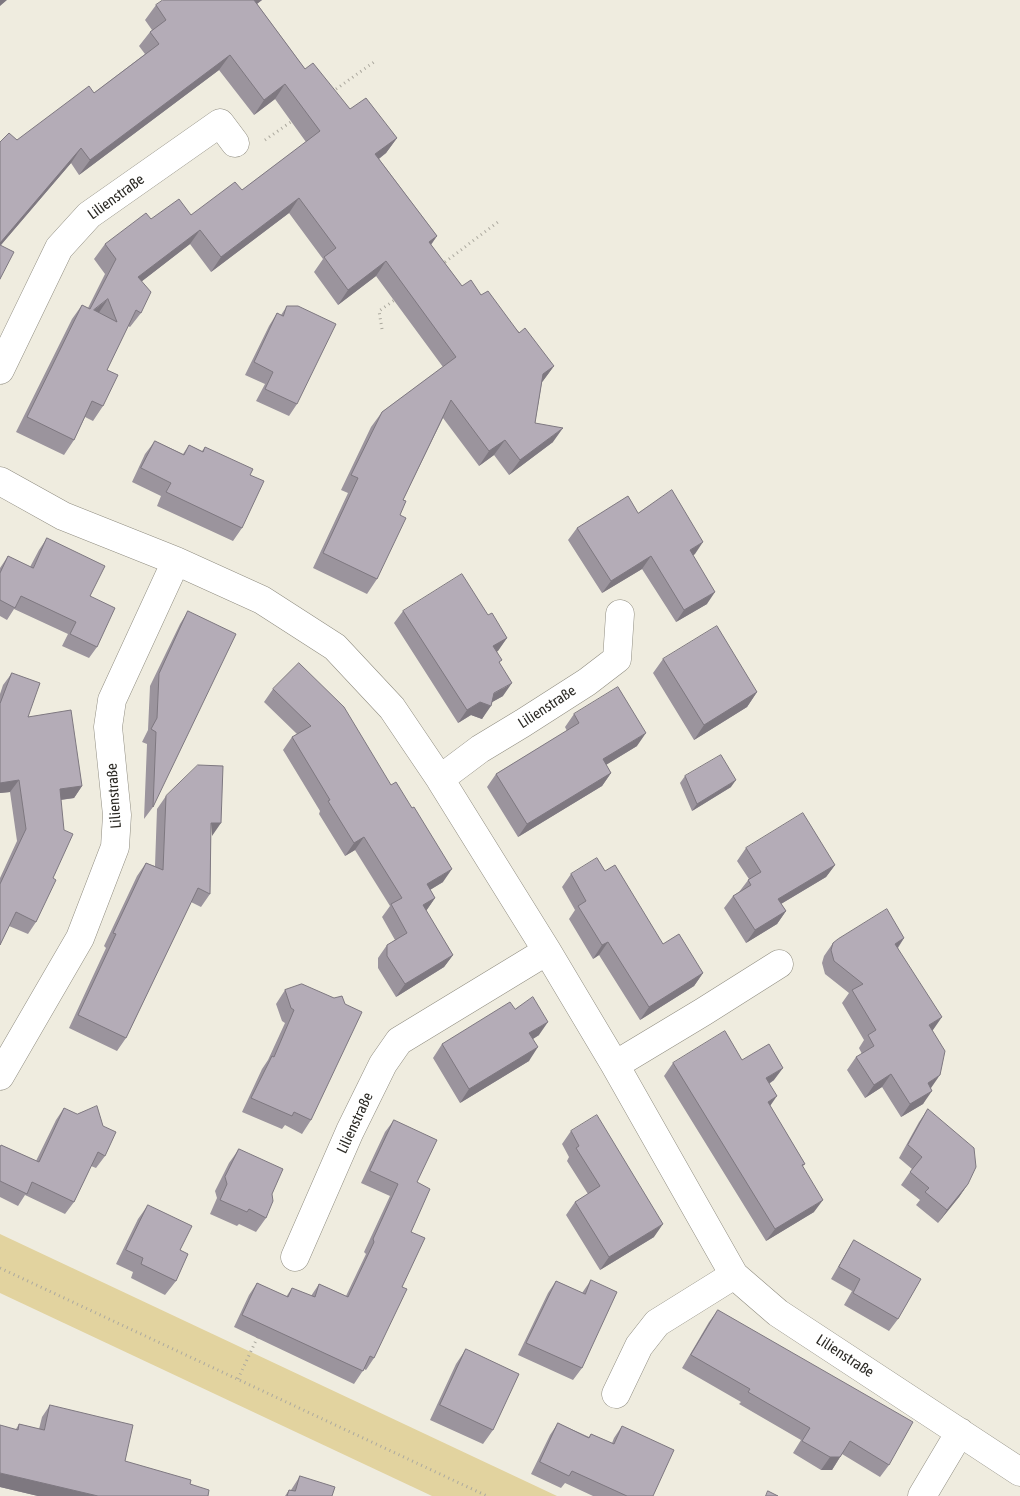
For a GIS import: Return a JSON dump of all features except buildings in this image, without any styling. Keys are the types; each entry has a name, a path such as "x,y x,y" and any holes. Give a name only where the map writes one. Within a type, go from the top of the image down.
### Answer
{"street":[{"name":"Lilienstraße","path":"0,370 59,248 89,214 220,123 235,143"},
{"name":"Lilienstraße","path":"0,481 63,516 176,562 262,600 335,647 392,708 440,780 547,951 615,1065 734,1275 778,1313 1020,1472"},
{"name":"Lilienstraße","path":"0,1076 80,938 116,847 117,815 108,727 112,700 176,562"},
{"name":"Lilienstraße","path":"440,780 480,749 587,682 617,659 620,614"},
{"name":"Lilienstraße","path":"295,1257 362,1106 383,1064 399,1041 547,951"},
{"path":"615,1065 779,964"},
{"path":"616,1394 639,1346 657,1323 734,1275"},
{"path":"922,1496 960,1432"}],"path":[{"path":"328,95 374,62"},
{"path":"235,143 244,155 297,116"},
{"path":"434,270 498,222"},
{"path":"382,329 379,312 403,294"},
{"path":"0,1268 486,1496"},
{"path":"238,1379 263,1327"}],"shaded area":[{"path":"0,1234 557,1496 432,1496 0,1293"}]}
